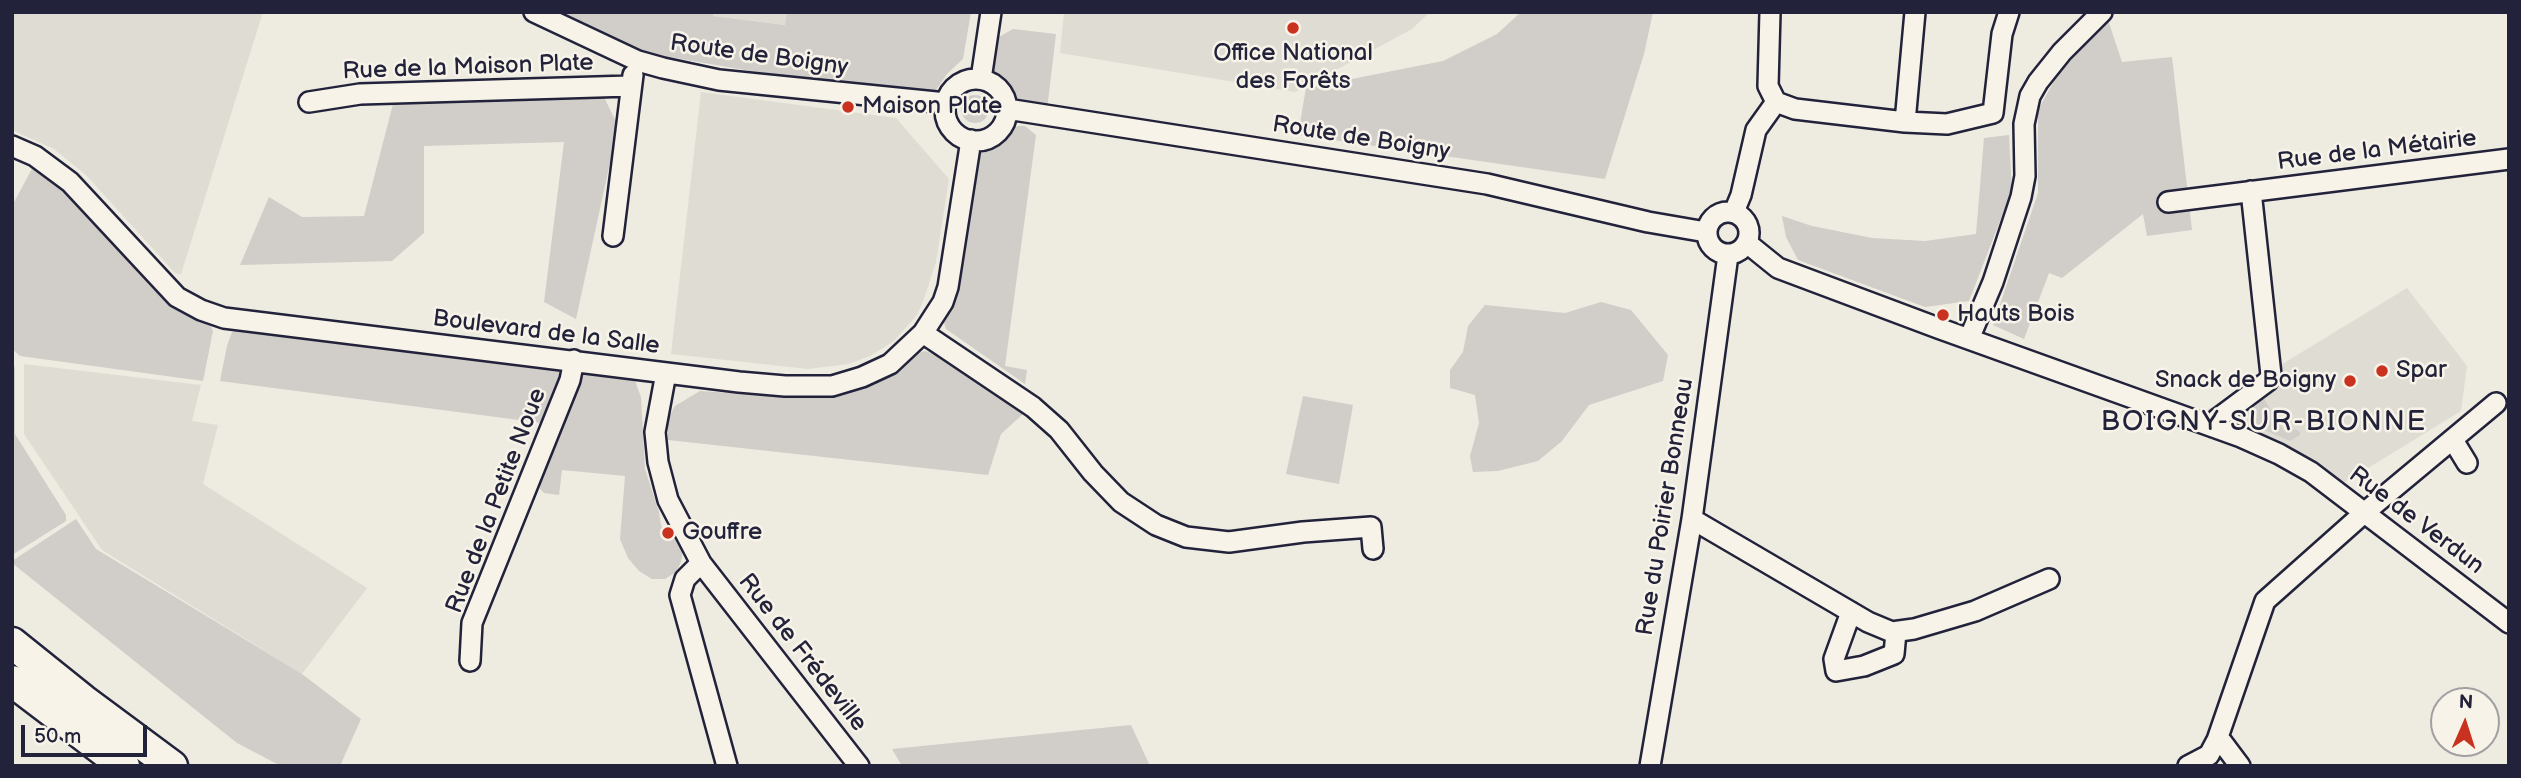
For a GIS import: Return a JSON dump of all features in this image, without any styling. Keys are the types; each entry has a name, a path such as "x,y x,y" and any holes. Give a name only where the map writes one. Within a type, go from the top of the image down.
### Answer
{"highway":[{"path":"12,643 172,766"},
{"path":"13,682 124,766"}],"street":[{"name":"Route de Boigny","path":"534,12 638,61 719,80 946,103"},
{"path":"981,79 991,12"},
{"path":"1770,12 1768,86 1776,102 1795,109 1905,122 1947,124 1993,113 2002,34 2009,12"},
{"path":"1905,122 1916,12"},
{"path":"1969,339 1993,282 2021,197 2025,176 2024,124 2030,96 2062,52 2102,12"},
{"path":"613,236 629,122 630,86 638,61"},
{"path":"972,79 981,79 1001,92 1007,109 998,131 990,137 971,140 954,131 948,123 946,103 955,87 972,79"},
{"name":"Rue de la Maison Plate","path":"309,102 360,94 630,86"},
{"path":"1734,212 1741,195 1756,130 1776,102"},
{"name":"Route de Boigny","path":"1007,109 1487,184 1648,222 1706,232"},
{"name":"Boulevard de la Salle","path":"12,146 36,156 70,182 177,297 224,318 666,373 785,386 832,386 862,377 890,364 923,333 943,302 948,287 971,140"},
{"name":"Rue de la Métairie","path":"2168,201 2509,159"},
{"name":"Rue de la Métairie","path":"2213,427 2217,419 2268,382 2271,374 2251,191"},
{"path":"1734,212 1746,222 1749,237 1738,252 1728,255 1710,246 1706,232 1713,217 1720,213 1734,212"},
{"name":"Rue de Verdun","path":"1747,243 1778,268 2213,427 2279,454 2311,472 2509,623"},
{"name":"Rue du Poirier Bonneau","path":"1650,766 1692,519 1728,255"},
{"path":"923,333 1033,407 1059,430 1093,473 1121,502 1156,524 1186,537 1229,542 1303,532 1371,527 1373,549"},
{"name":"Rue de la Petite Noue","path":"470,661 472,623 570,380 573,360"},
{"name":"Rue de Frédeville","path":"666,373 655,432 658,463 668,500 701,563 859,766"},
{"path":"2188,766 2209,755 2217,740 2265,601 2364,513 2496,403"},
{"path":"2453,440 2467,463"},
{"path":"1692,519 1868,622 1896,632 1975,611 2049,579"},
{"path":"701,563 685,579 680,595 727,766"},
{"path":"1851,612 1834,659 1836,671 1864,666 1894,654 1896,632"},
{"path":"2217,740 2240,766"}],"shaded area":[{"path":"12,12 263,12 181,274 175,273 86,175 54,149 12,130"},
{"path":"554,12 713,12 713,16 785,25 787,12 971,12 963,59 947,74 934,93 751,71 640,52"},
{"path":"713,12 787,12 786,25 712,16"},
{"name":"Office National des Forêts","path":"1064,12 1430,12 1412,29 1295,92 1060,53"},
{"path":"1521,12 1653,12 1644,54 1605,179 1298,135 1306,88 1443,61 1497,34"},
{"path":"2108,20 2122,62 2172,57 2192,230 2147,236 2143,214 2062,278 2049,273 2024,339 1993,325 2038,193 2038,110 2058,74"},
{"path":"1013,29 1056,34 1047,110 1012,100 994,71 992,61 997,38"},
{"path":"701,92 896,118 949,179 936,262 924,299 917,315 894,341 870,356 848,364 808,369 671,354"},
{"path":"975,95 985,99 989,109 985,119 975,123 965,119 961,109 965,99"},
{"path":"604,97 618,126 576,319 544,302 564,142 424,146 424,233 392,261 240,265 269,197 302,217 364,216 393,104"},
{"path":"1018,126 1025,126 1036,135 1005,366 1027,370 1025,384 946,329 943,320 962,266 979,157 984,146"},
{"path":"2009,135 2012,190 1969,301 1925,307 1798,260 1786,237 1782,216 1812,226 1872,238 1925,241 1976,234 1984,138"},
{"path":"34,165 59,185 166,295 210,324 213,331 203,381 20,356 12,349 12,206"},
{"path":"2407,288 2467,366 2461,411 2342,484 2202,413"},
{"path":"1601,302 1631,310 1668,355 1663,381 1589,405 1562,441 1538,461 1498,471 1473,472 1470,456 1479,423 1475,395 1450,388 1450,370 1463,352 1468,326 1485,305 1565,313"},
{"path":"240,330 552,367 560,372 560,383 542,423 220,381 232,332"},
{"path":"925,351 941,357 1023,414 1001,434 988,475 668,440 668,419 675,406 700,391 778,396 854,389 913,355"},
{"path":"12,358 15,368 15,434 66,515 66,521 12,555"},
{"path":"24,364 201,385 192,421 218,425 203,484 367,588 302,674 102,550 24,434"},
{"path":"588,371 635,381 641,397 645,469 661,525 668,539 676,535 683,550 676,572 665,579 652,579 639,571 628,558 620,539 625,476 562,470 559,495 544,493 540,489 582,374"},
{"path":"1303,396 1353,405 1339,484 1286,474"},
{"path":"2264,399 2284,431 2295,429 2300,435 2290,441 2248,423 2248,412"},
{"path":"76,519 96,549 302,674 361,719 340,766 281,766 237,743 12,563"},
{"path":"1131,725 1150,766 902,766 892,749"}],"place":[{"name":"Office National des Forêts","path":"1293,28"},
{"name":"Maison Plate","path":"848,107"},
{"name":"Hauts Bois","path":"1943,315"},
{"name":"Spar","path":"2382,371"},
{"name":"Snack de Boigny","path":"2350,381"},
{"name":"Gouffre","path":"668,533"}],"district":[{"name":"BOIGNY-SUR-BIONNE","path":"2264,423"}]}
